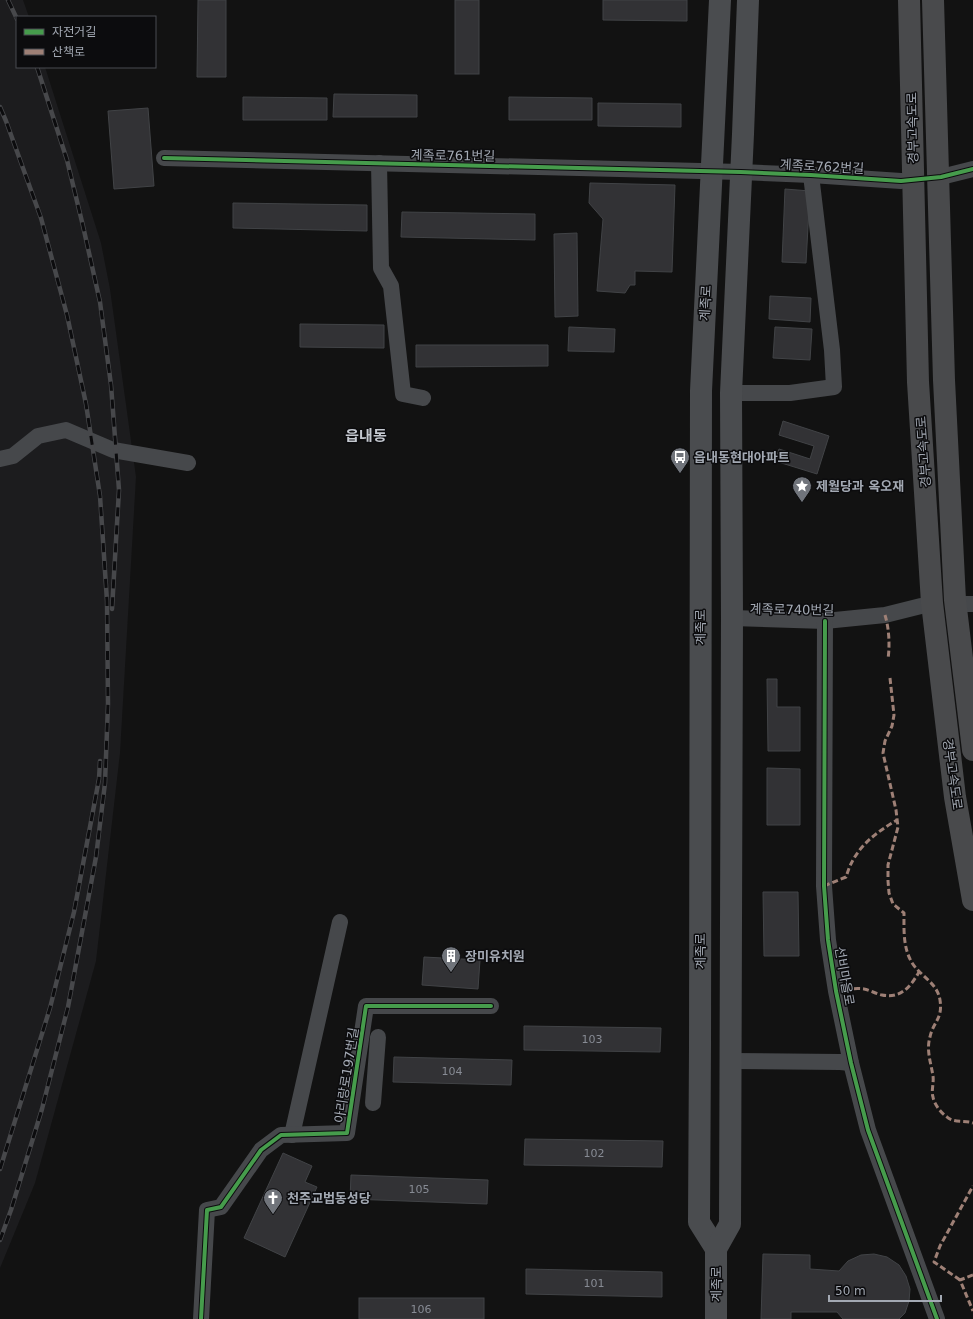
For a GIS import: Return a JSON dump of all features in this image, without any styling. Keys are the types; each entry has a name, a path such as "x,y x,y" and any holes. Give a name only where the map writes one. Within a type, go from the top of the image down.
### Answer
{"highway":[{"name":"경부고속도로","path":"908,0 918,382 932,603 955,796 973,900"},
{"name":"경부고속도로","path":"933,0 944,380 955,600 973,750"}],"main road":[{"name":"계족로","path":"716,1249 698,1222 700,1030 701,391 720,0"},
{"name":"계족로","path":"716,1319 716,1249 730,1224 732,618 731,393 748,0"}],"street":[{"name":"계족로761번길","path":"164,158 741,172"},
{"path":"379,163 381,268 391,286 403,394 423,398"},
{"path":"941,177 973,169"},
{"name":"계족로762번길","path":"741,172 900,181"},
{"path":"731,393 790,393 834,387 832,350 810,175"},
{"path":"0,459 12,456 38,436 66,430 113,450 188,463"},
{"name":"계족로740번길","path":"732,618 825,621 885,615 921,606"},
{"name":"선비마을로","path":"825,621 824,886 828,940 836,991 851,1063 868,1130 937,1319"},
{"path":"292,1135 340,922"},
{"name":"아리랑로197번길","path":"202,1319 207,1210 221,1207 261,1150 281,1135 347,1132 366,1006 492,1006"},
{"path":"373,1103 378,1037"},
{"path":"731,1061 851,1063"}],"shaded area":[{"path":"0,0 23,0 29,16 16,16 16,68 45,68 101,243 110,289 136,477 120,753 96,961 35,1183 0,1268"}],"building":[{"path":"198,0 226,0 226,77 197,77"},
{"path":"455,0 479,0 479,74 455,74"},
{"path":"603,0 687,0 687,21 603,20"},
{"path":"334,94 417,95 417,117 333,117"},
{"path":"243,97 327,98 327,120 243,120"},
{"path":"509,97 592,98 592,120 509,120"},
{"path":"598,103 681,104 681,127 598,126"},
{"path":"148,108 154,186 114,189 108,111"},
{"path":"590,183 675,185 672,272 635,271 635,285 630,285 625,293 597,291 603,219 589,203"},
{"path":"785,189 810,191 806,263 782,262"},
{"path":"233,203 367,205 367,231 233,228"},
{"path":"402,212 535,214 535,240 401,237"},
{"path":"577,233 578,316 555,317 554,234"},
{"path":"770,296 811,298 810,322 769,319"},
{"path":"300,324 384,325 384,348 300,347"},
{"path":"569,327 615,329 614,352 568,351"},
{"path":"775,327 812,329 810,360 773,358"},
{"path":"416,345 548,345 548,366 416,367"},
{"path":"783,421 829,436 817,474 775,461 779,449 810,459 814,446 779,435"},
{"path":"767,679 777,679 777,707 800,707 800,751 768,751"},
{"path":"767,768 800,769 800,825 767,825"},
{"path":"763,892 798,892 799,956 764,956"},
{"name":"장미유치원","path":"424,957 480,960 478,989 422,985"},
{"path":"524,1026 661,1028 660,1052 524,1050"},
{"path":"394,1057 512,1060 511,1085 393,1082"},
{"path":"525,1139 663,1141 662,1167 524,1165"},
{"path":"283,1153 312,1166 305,1182 317,1187 285,1257 244,1238"},
{"path":"351,1175 488,1180 487,1204 350,1199"},
{"path":"763,1254 810,1255 810,1269 839,1271 848,1261 861,1255 874,1254 887,1257 899,1265 906,1276 910,1289 909,1301 905,1313 899,1319 843,1319 837,1312 791,1312 791,1319 761,1319"},
{"path":"526,1269 662,1272 662,1297 526,1294"},
{"path":"359,1298 484,1298 484,1319 359,1319"}],"railway":[{"path":"8,0 16,17"},
{"path":"37,68 67,160 100,302 111,385 119,490 112,609"},
{"path":"0,107 41,218 67,315 86,404 100,496 107,601 108,704 105,783 96,857 68,1007 42,1109 11,1210 0,1240"},
{"path":"0,1169 50,1008 74,912 99,779 100,761"}],"marked path":[{"path":"885,615 889,637 888,659"},
{"path":"890,678 894,715 892,726 885,741 883,753 896,810 898,827 888,865 889,893 893,904 904,913 905,942 910,959 913,965 935,988 940,1000 941,1006 939,1016 931,1032 928,1047 933,1076 932,1092 934,1100 940,1111 950,1119 973,1123"},
{"path":"824,886 846,877 852,862 867,842 878,832 897,820"},
{"path":"845,989 862,989 882,995 895,995 905,990 913,982 919,972"},
{"path":"960,1280 934,1262 940,1246 973,1186"},
{"path":"973,1275 960,1280 973,1311"}],"cycle path":[{"path":"164,158 741,172 901,181 941,177 973,169"},
{"path":"825,621 824,886 828,940 836,991 851,1063 868,1130 937,1319"},
{"path":"201,1319 207,1210 221,1207 261,1150 281,1135 347,1133 366,1006 491,1006"}],"place":[{"name":"읍내동현대아파트","path":"680,474"},
{"name":"제월당과 옥오재","path":"802,503"},
{"name":"장미유치원","path":"451,973"},
{"name":"천주교법동성당","path":"273,1215"}],"district":[{"name":"읍내동","path":"366,436"}]}
